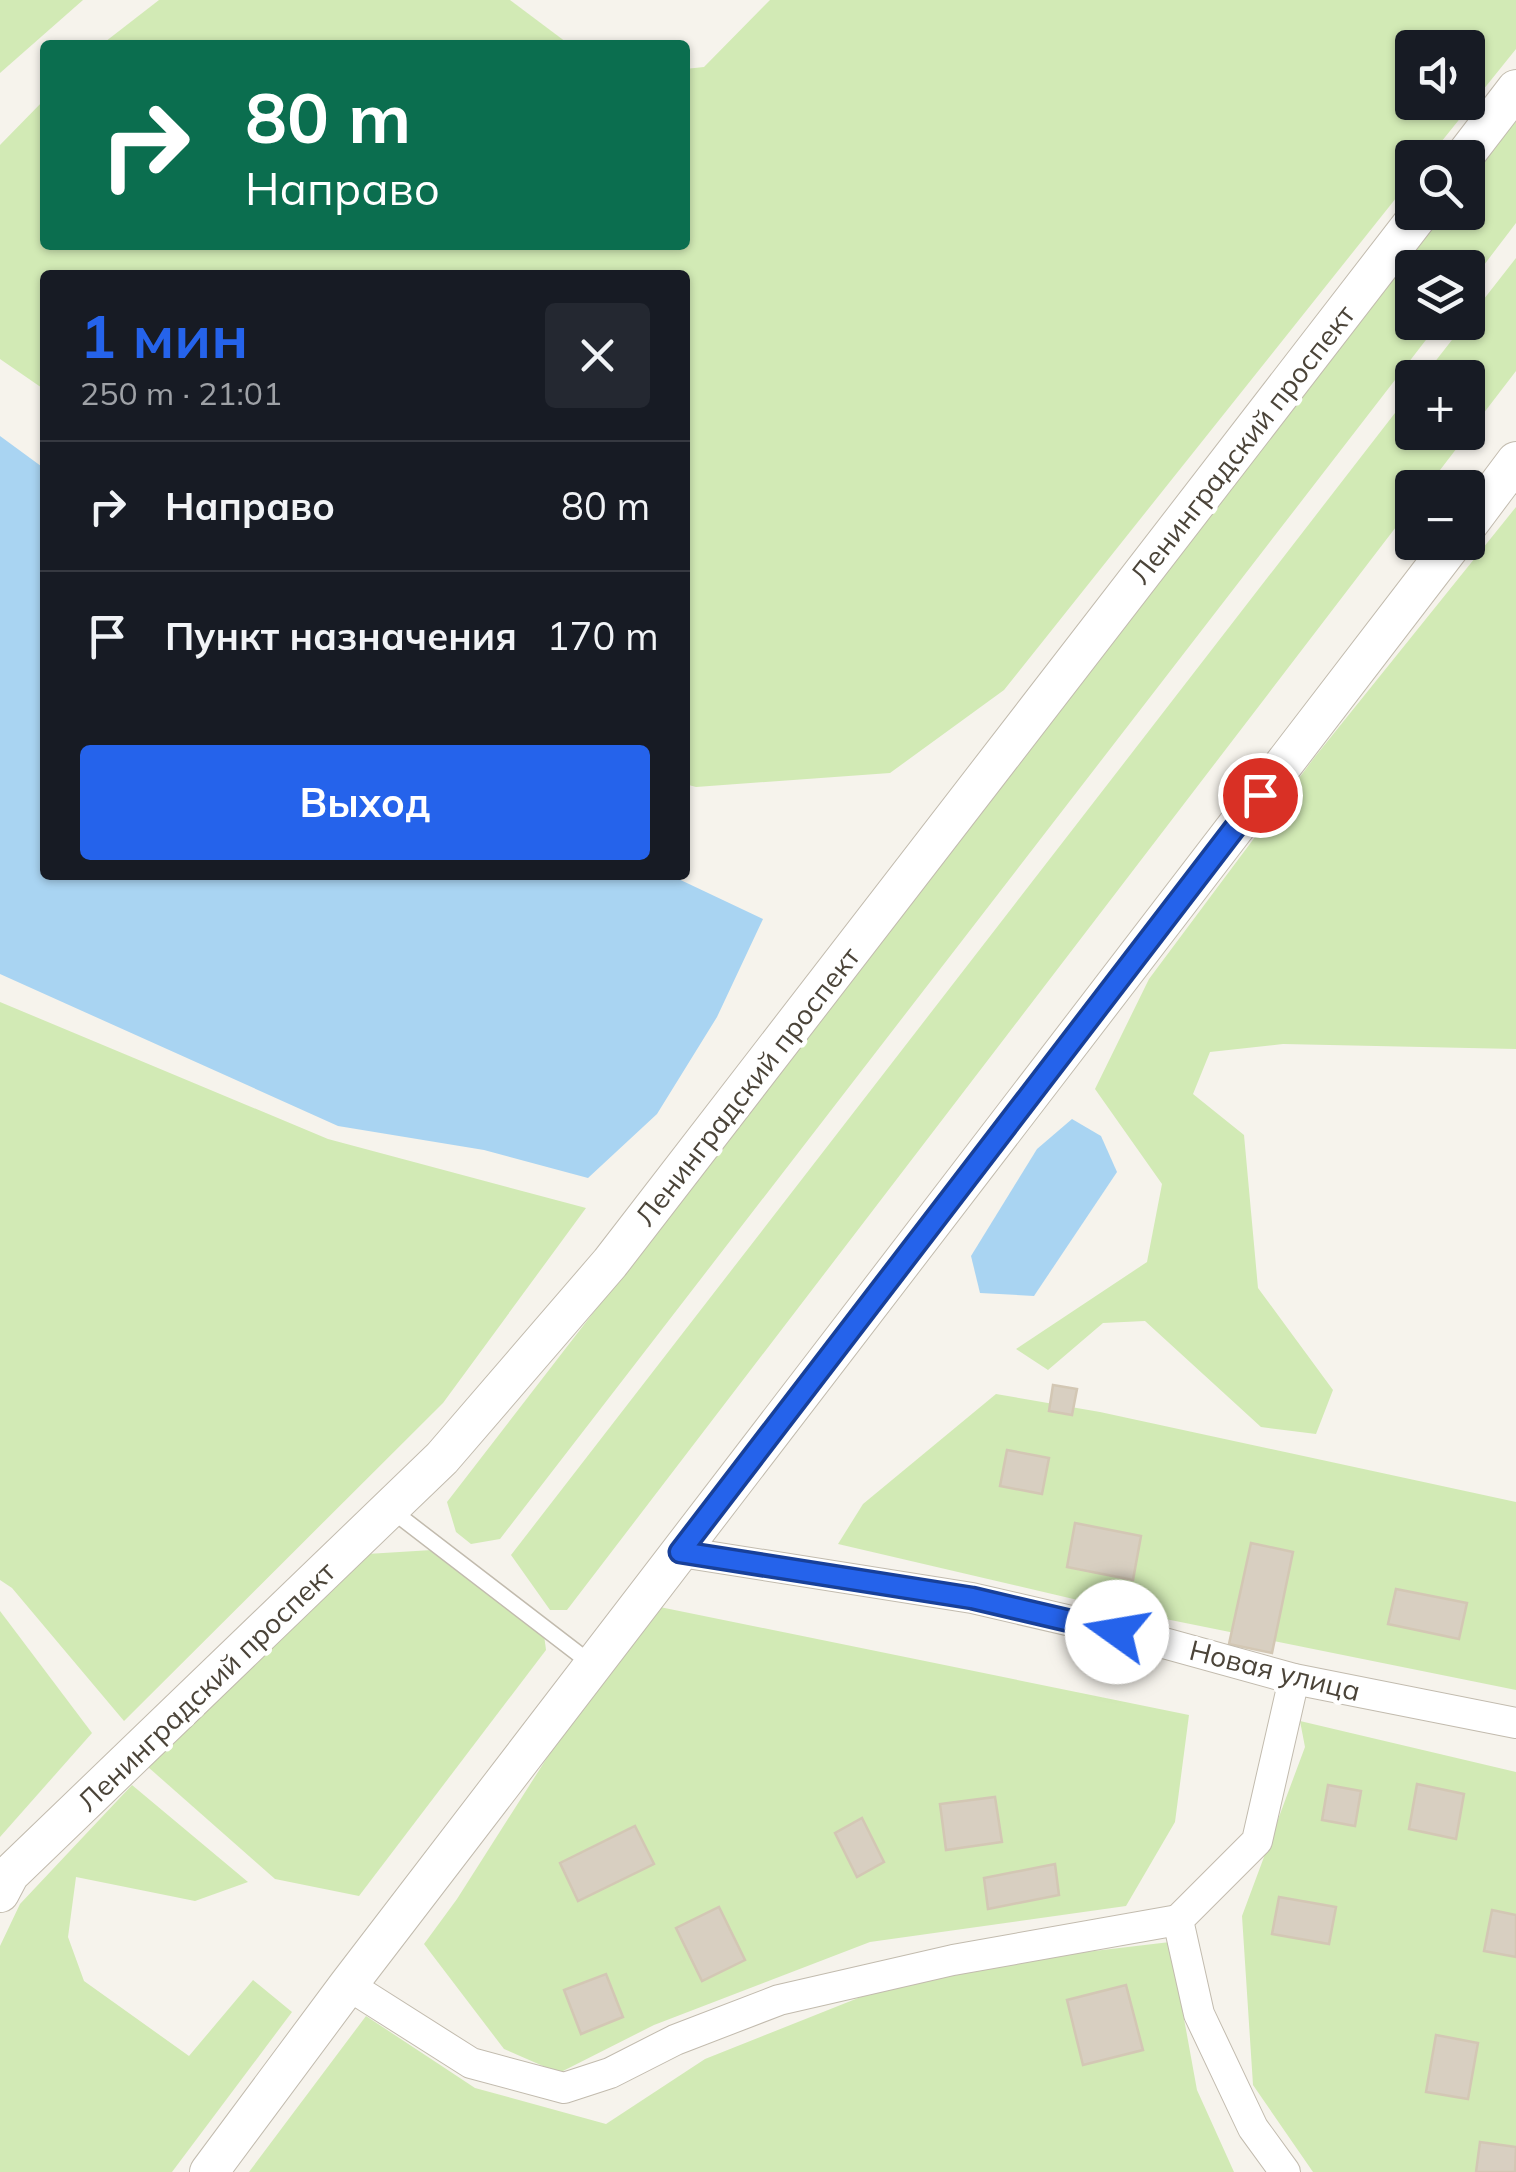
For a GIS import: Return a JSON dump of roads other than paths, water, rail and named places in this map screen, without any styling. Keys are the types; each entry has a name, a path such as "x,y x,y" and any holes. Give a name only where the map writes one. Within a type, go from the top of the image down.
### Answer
{"street":[{"path":"1477,140 1516,89"},
{"name":"Ленинградский проспект","path":"0,1893 10,1874 442,1458 610,1264 1407,230"},
{"path":"1485,502 1516,461"},
{"path":"209,2172 348,1984 1440,560"},
{"name":"Новая улица","path":"680,1552 972,1598 1294,1678 1516,1723"},
{"path":"348,1984 471,2063 564,2088 779,2000 953,1960 1178,1920 1256,1842 1294,1678"},
{"path":"1178,1920 1198,2014 1254,2128 1285,2172"}],"lane":[{"path":"390,1509 594,1665"}],"water":[{"path":"0,436 40,465 40,880 681,880 763,919 717,1017 657,1114 588,1178 484,1150 338,1126 0,974"},
{"path":"1072,1119 1101,1136 1117,1172 1034,1296 980,1293 971,1256 1037,1149"}]}
